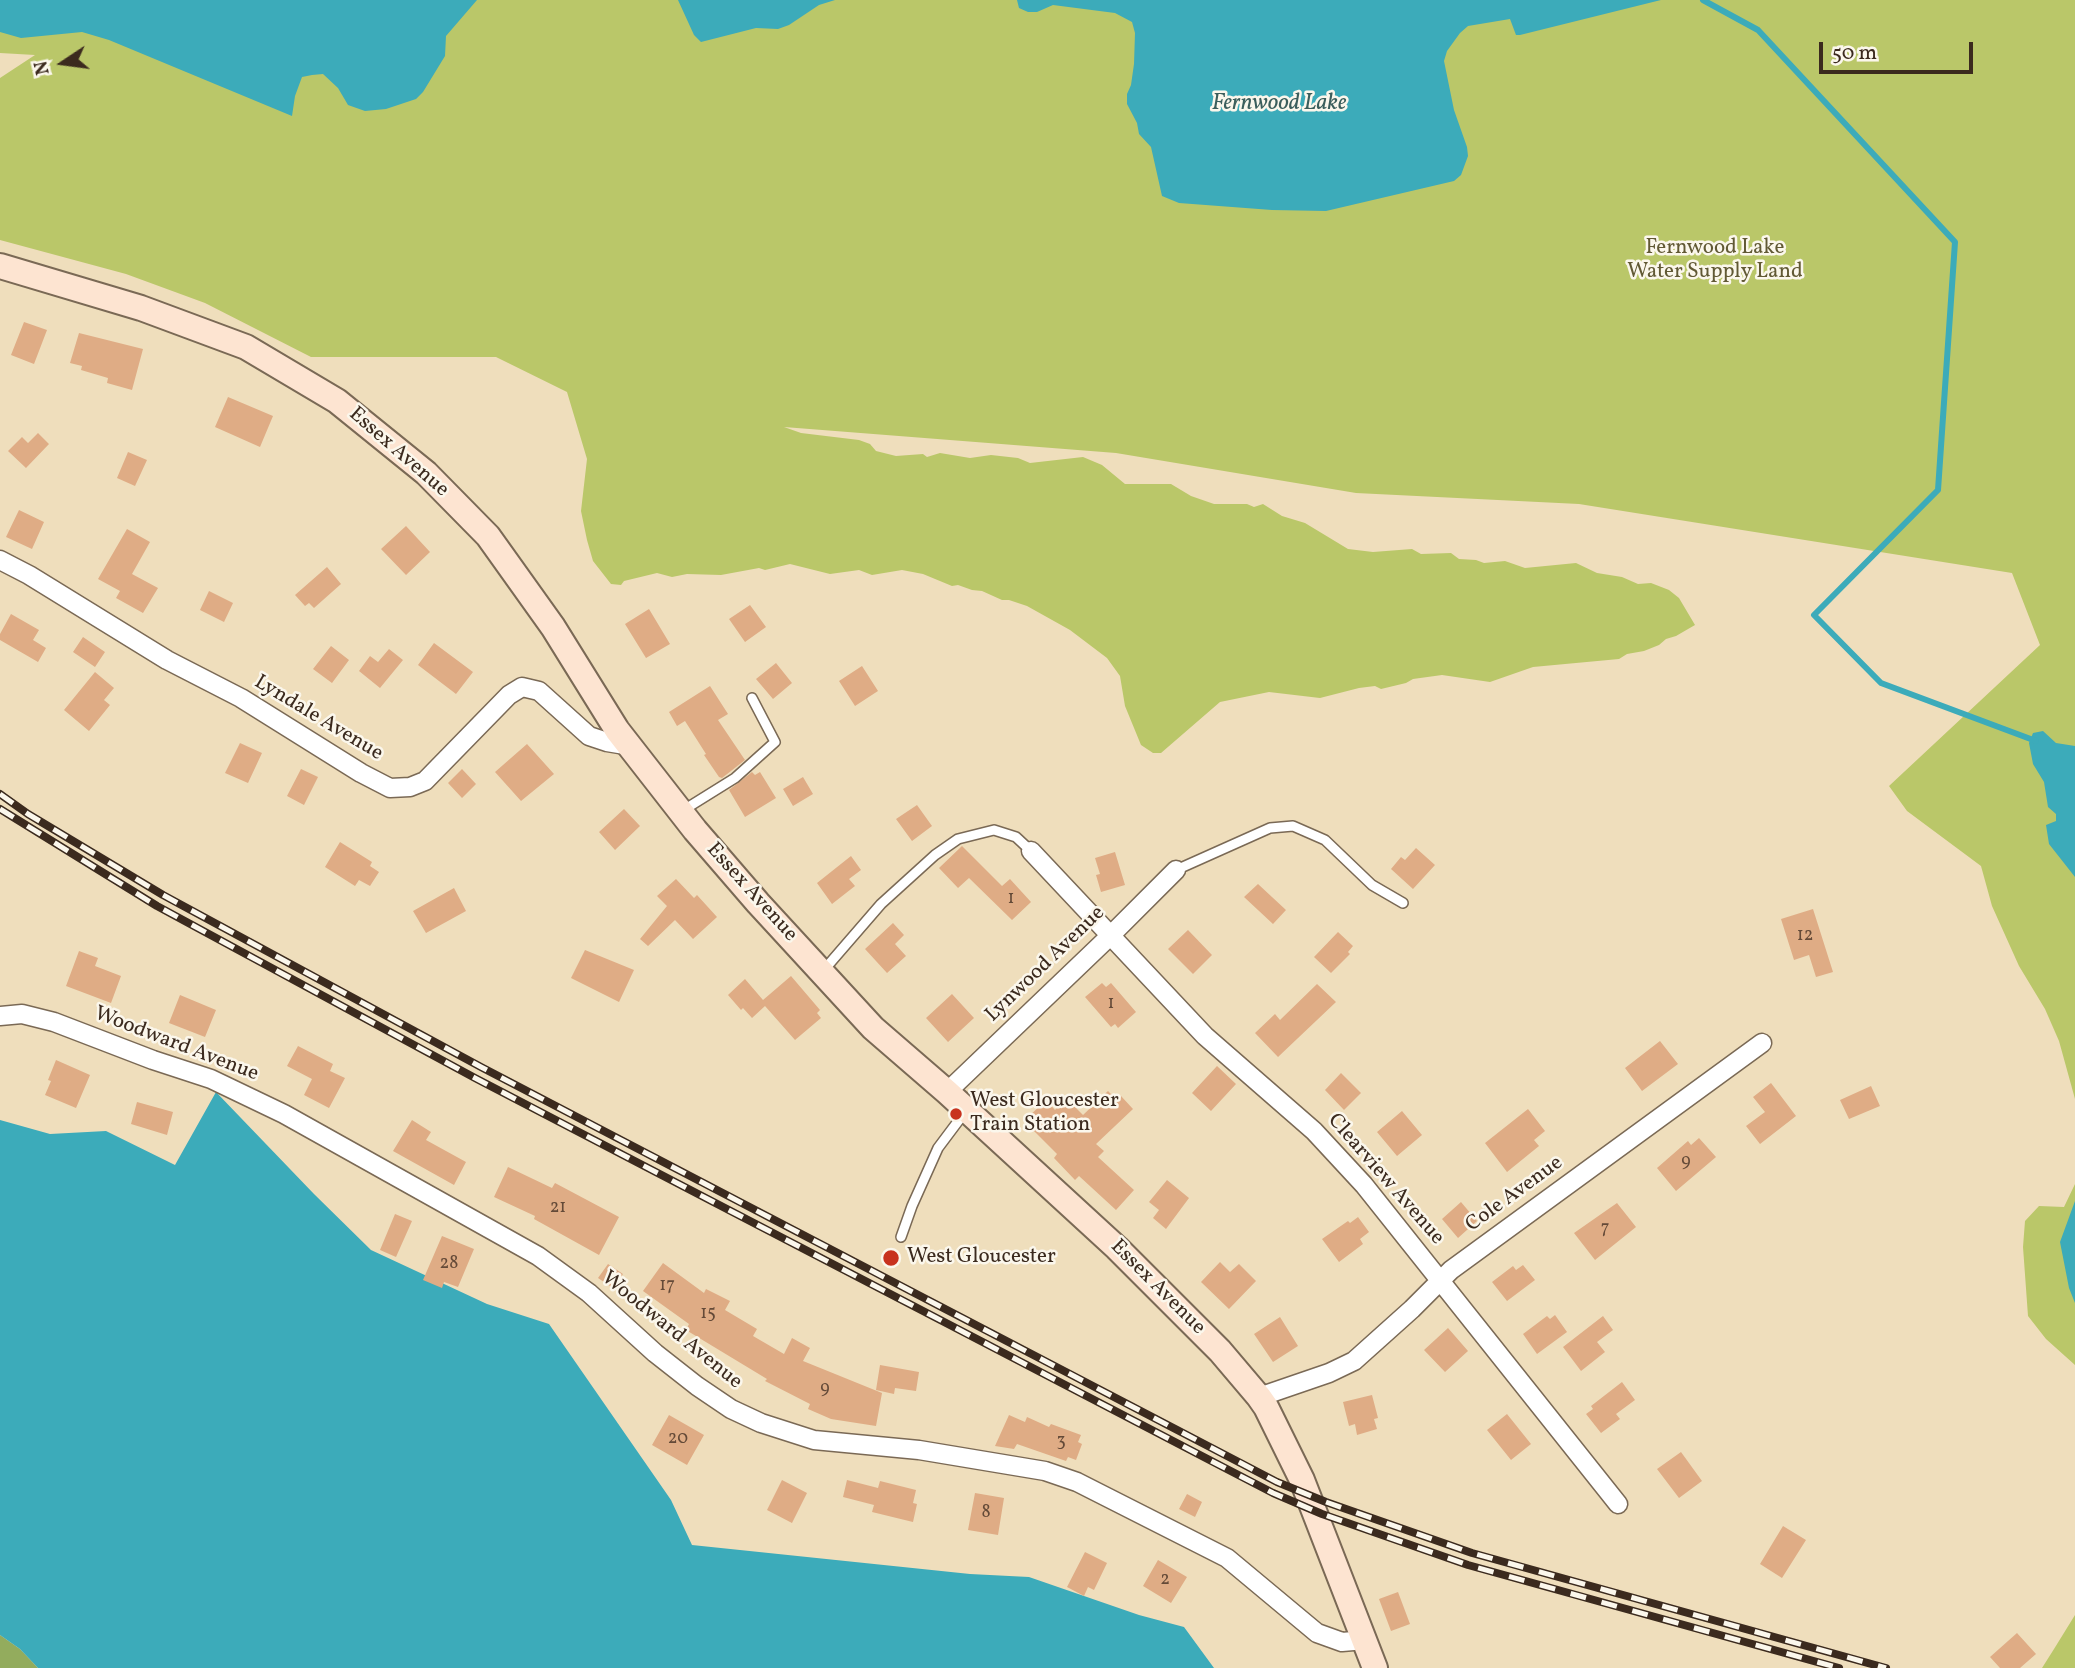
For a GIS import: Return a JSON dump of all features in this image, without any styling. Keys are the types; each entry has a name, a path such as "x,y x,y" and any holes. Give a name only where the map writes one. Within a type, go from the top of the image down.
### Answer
{"street":[{"name":"Essex Avenue","path":"0,267 141,308 246,347 337,401 426,473 488,536 553,627 617,730 681,812 758,902 873,1028 1117,1248 1220,1351 1259,1397 1302,1480 1376,1668"},
{"name":"Lyndale Avenue","path":"0,560 41,582 167,660 241,698 361,773 390,788 410,788 425,781 509,695 522,687 539,691 589,736 631,746"},
{"name":"Clearview Avenue","path":"1031,851 1205,1036 1314,1130 1364,1185 1618,1504"},
{"name":"Lynwood Avenue","path":"947,1092 1176,870"},
{"name":"Woodward Avenue","path":"0,1016 22,1014 54,1022 211,1079 284,1114 538,1255 589,1293 655,1353 697,1386 731,1409 761,1423 814,1440 932,1452 1045,1471 1077,1482 1227,1558 1317,1633 1342,1642 1364,1640"},
{"name":"Cole Avenue","path":"1259,1397 1329,1373 1354,1361 1441,1282 1451,1269 1762,1043"}],"lane":[{"path":"681,812 735,778 775,742 752,698"},
{"path":"1176,870 1270,828 1293,826 1325,840 1372,885 1403,903"},
{"path":"822,972 881,904 935,855 958,839 994,830 1016,837 1031,851"},
{"path":"901,1237 938,1148 966,1111"}],"green space":[{"name":"Fernwood Lake Water Supply Land","path":"0,0 2075,0 2075,1099 2059,1041 2045,1009 2019,966 1992,906 1981,866 1907,811 1889,786 2040,645 2012,573 1579,504 1356,493 1116,453 784,427 801,433 859,440 870,444 876,451 896,456 923,454 927,457 940,453 970,458 991,455 1018,458 1030,463 1083,457 1102,465 1125,484 1171,484 1191,496 1214,504 1247,504 1254,507 1263,504 1282,516 1305,523 1348,549 1373,552 1412,549 1421,554 1451,553 1459,559 1484,563 1505,561 1525,568 1576,563 1597,573 1622,577 1638,584 1651,583 1669,590 1679,598 1695,625 1659,645 1619,659 1533,667 1490,682 1442,675 1413,679 1381,689 1375,686 1359,688 1320,698 1269,692 1220,702 1161,753 1153,753 1141,745 1125,706 1120,676 1107,658 1070,630 1027,606 1002,600 982,591 952,586 923,574 902,570 872,575 859,570 830,574 790,564 721,575 687,574 672,577 657,573 624,581 621,585 611,584 593,561 587,540 581,511 587,459 567,392 496,357 311,357 205,303 126,274 0,240 0,78 35,55 0,53"},
{"path":"2075,1184 2075,1365 2046,1339 2028,1316 2023,1247 2025,1221 2039,1206 2064,1207"},
{"path":"2075,1615 2075,1668 2042,1668 2054,1649"},
{"path":"0,1635 20,1649 38,1668 0,1668"}],"water":[{"path":"0,0 477,0 446,36 445,56 416,99 386,109 365,111 348,105 338,88 323,74 312,75 302,77 292,116 109,40 82,32 21,38 0,32"},
{"path":"678,0 835,0 819,5 789,25 778,29 756,28 701,42 694,35"},
{"name":"Fernwood Lake","path":"1017,0 1661,0 1520,35 1516,35 1510,19 1468,26 1447,51 1444,61 1454,110 1467,147 1468,156 1461,175 1454,181 1326,211 1179,203 1162,196 1151,147 1139,134 1137,123 1127,104 1134,64 1135,33 1132,22 1115,13 1053,5 1037,12 1028,12 1019,8"},
{"path":"2043,731 2056,743 2075,746 2075,877 2049,844 2046,825 2056,821 2056,814 2048,807 2044,782 2033,764 2029,743 2033,733"},
{"path":"216,1092 371,1250 487,1304 549,1324 671,1500 692,1545 970,1574 1029,1577 1139,1615 1184,1627 1214,1668 38,1668 20,1649 0,1635 0,1120 50,1134 106,1131 175,1165"},
{"path":"2075,1201 2075,1303 2069,1288 2060,1242"}],"building":[{"path":"24,322 47,330 34,364 11,355"},
{"path":"79,333 143,349 132,390 107,383 108,378 81,370 82,366 70,363"},
{"path":"228,397 273,416 260,447 215,427"},
{"path":"38,433 49,444 26,468 8,451 22,437 28,443"},
{"path":"128,452 147,460 135,486 117,478"},
{"path":"19,510 44,522 32,549 6,537"},
{"path":"406,526 430,552 406,575 381,549"},
{"path":"127,529 150,542 132,574 158,588 143,613 116,598 120,591 98,579"},
{"path":"327,567 341,584 314,608 309,603 305,606 295,595"},
{"path":"209,591 233,603 224,622 200,610"},
{"path":"750,605 766,627 745,642 729,619"},
{"path":"649,609 670,644 646,658 625,624"},
{"path":"11,614 39,630 33,640 46,648 38,662 0,640 0,634"},
{"path":"83,637 105,652 95,667 73,652"},
{"path":"434,643 473,672 456,694 418,665"},
{"path":"331,646 349,660 332,683 313,669"},
{"path":"389,649 403,660 380,688 359,671 370,656 378,662"},
{"path":"776,663 792,683 773,699 756,679"},
{"path":"862,666 878,691 855,706 839,681"},
{"path":"95,672 114,688 104,700 110,705 89,731 64,710"},
{"path":"710,686 728,714 718,720 745,760 722,778 704,755 706,754 685,721 677,726 669,712"},
{"path":"240,743 262,753 248,783 225,773"},
{"path":"527,744 554,774 521,801 495,772"},
{"path":"301,769 318,777 304,805 287,796"},
{"path":"462,769 476,784 462,798 448,783"},
{"path":"752,772 755,775 760,772 776,798 745,817 729,790"},
{"path":"803,777 813,794 793,806 783,789"},
{"path":"917,805 932,826 912,841 896,819"},
{"path":"624,809 640,826 615,850 599,832"},
{"path":"340,842 372,862 370,866 379,872 370,886 359,880 355,886 325,867"},
{"path":"962,846 1002,886 1010,879 1031,902 1012,920 969,878 958,888 939,868"},
{"path":"1416,848 1435,865 1413,889 1391,869 1401,857 1405,860"},
{"path":"1115,852 1125,885 1101,892 1096,875 1100,874 1095,858"},
{"path":"851,856 861,870 849,879 855,886 832,904 817,883"},
{"path":"676,879 694,898 697,895 717,917 693,939 675,920 648,946 640,939 667,906 657,896"},
{"path":"1258,884 1286,910 1273,924 1244,897"},
{"path":"454,888 466,911 426,933 413,911"},
{"path":"1813,909 1833,972 1816,977 1809,955 1794,960 1781,919"},
{"path":"893,923 904,935 895,944 906,956 887,973 865,949"},
{"path":"1188,930 1212,955 1193,974 1168,949"},
{"path":"1338,932 1353,946 1348,952 1350,954 1331,973 1314,957"},
{"path":"585,950 634,970 619,1002 571,978"},
{"path":"79,951 98,958 95,966 121,976 111,1003 66,986"},
{"path":"791,976 820,1010 817,1013 821,1018 795,1040 765,1006 752,1018 728,995 745,979 763,1000"},
{"path":"1102,983 1106,987 1111,983 1136,1012 1118,1028 1115,1024 1111,1027 1085,997"},
{"path":"1317,984 1336,1002 1278,1057 1255,1033 1275,1014 1280,1020"},
{"path":"952,994 974,1018 948,1042 926,1018"},
{"path":"180,995 216,1010 205,1037 169,1023"},
{"path":"1660,1041 1678,1064 1642,1091 1625,1068"},
{"path":"298,1046 333,1064 330,1071 345,1078 329,1108 304,1095 312,1079 287,1066"},
{"path":"56,1060 90,1075 76,1108 45,1095"},
{"path":"1217,1066 1236,1084 1211,1111 1192,1093"},
{"path":"1341,1073 1361,1093 1344,1110 1325,1090"},
{"path":"1771,1083 1796,1116 1760,1144 1746,1126 1765,1112 1753,1097"},
{"path":"1871,1086 1880,1106 1849,1119 1840,1100"},
{"path":"1108,1091 1117,1100 1121,1096 1133,1109 1096,1144 1104,1151 1098,1157 1134,1190 1116,1210 1079,1176 1075,1180 1054,1158 1057,1154 1024,1121 1046,1100 1055,1110 1066,1098 1083,1115"},
{"path":"137,1102 173,1112 167,1135 131,1124"},
{"path":"1528,1109 1545,1131 1534,1140 1539,1146 1507,1172 1485,1143"},
{"path":"1402,1111 1422,1135 1397,1156 1377,1132"},
{"path":"412,1120 431,1132 426,1140 466,1162 454,1185 393,1151"},
{"path":"1699,1138 1716,1157 1676,1191 1657,1168 1688,1141 1691,1145"},
{"path":"508,1167 552,1188 555,1183 619,1217 599,1255 534,1219 535,1216 494,1197"},
{"path":"1167,1180 1189,1198 1166,1229 1153,1218 1159,1210 1149,1202"},
{"path":"1461,1202 1477,1221 1458,1238 1442,1219"},
{"path":"1617,1203 1636,1227 1595,1260 1574,1233"},
{"path":"395,1214 412,1221 396,1257 380,1250"},
{"path":"1358,1217 1369,1232 1360,1239 1363,1244 1339,1262 1322,1239"},
{"path":"442,1236 474,1249 458,1287 444,1282 442,1288 423,1280"},
{"path":"1220,1262 1230,1272 1239,1264 1256,1281 1229,1309 1201,1282"},
{"path":"663,1263 704,1293 706,1289 730,1301 725,1310 757,1329 753,1336 784,1354 792,1338 810,1348 803,1361 882,1393 876,1426 831,1419 808,1409 810,1404 765,1381 767,1379 686,1330 689,1324 643,1291"},
{"path":"608,1264 623,1274 613,1288 598,1278"},
{"path":"1523,1265 1535,1280 1507,1301 1492,1282 1513,1266 1516,1270"},
{"path":"1555,1315 1567,1332 1537,1354 1523,1334 1547,1316 1550,1319"},
{"path":"1603,1316 1613,1330 1597,1342 1605,1352 1581,1371 1563,1347"},
{"path":"1280,1317 1298,1346 1273,1362 1254,1334"},
{"path":"1448,1328 1468,1351 1445,1372 1424,1350"},
{"path":"880,1365 919,1372 916,1391 895,1388 894,1394 876,1390"},
{"path":"1622,1382 1635,1400 1616,1414 1620,1419 1601,1433 1586,1414 1593,1409 1591,1406"},
{"path":"1372,1395 1378,1418 1374,1419 1377,1429 1357,1435 1355,1424 1349,1426 1343,1402"},
{"path":"1507,1414 1531,1444 1511,1460 1487,1430"},
{"path":"669,1415 704,1435 687,1465 652,1445"},
{"path":"1009,1415 1025,1422 1027,1417 1049,1427 1051,1424 1081,1435 1078,1442 1082,1444 1076,1460 1068,1457 1066,1461 1017,1444 1014,1449 995,1446"},
{"path":"1681,1452 1702,1481 1679,1498 1657,1469"},
{"path":"782,1480 807,1493 792,1523 767,1510"},
{"path":"847,1480 878,1488 880,1481 916,1490 913,1503 917,1504 913,1522 872,1512 874,1505 843,1497"},
{"path":"975,1493 1004,1498 998,1535 968,1530"},
{"path":"1187,1494 1202,1502 1195,1517 1179,1509"},
{"path":"1783,1526 1806,1540 1782,1578 1760,1564"},
{"path":"1085,1552 1107,1563 1094,1590 1088,1587 1084,1596 1067,1587"},
{"path":"1158,1560 1187,1577 1171,1603 1143,1586"},
{"path":"1398,1592 1410,1624 1391,1631 1379,1599"},
{"path":"2017,1633 2036,1654 2020,1668 2000,1668 1990,1657"}],"waterway":[{"path":"1703,0 1758,30 1955,242 1938,490 1814,615 1881,683 2036,741"}],"railway":[{"path":"0,794 28,814 163,895 481,1067 1277,1482 1472,1553 1886,1668"},
{"path":"0,809 157,906 475,1078 1273,1493 1322,1514 1468,1565 1839,1668"}],"place":[{"name":"West Gloucester Train Station","path":"956,1114"},
{"name":"West Gloucester","path":"891,1258"}]}
